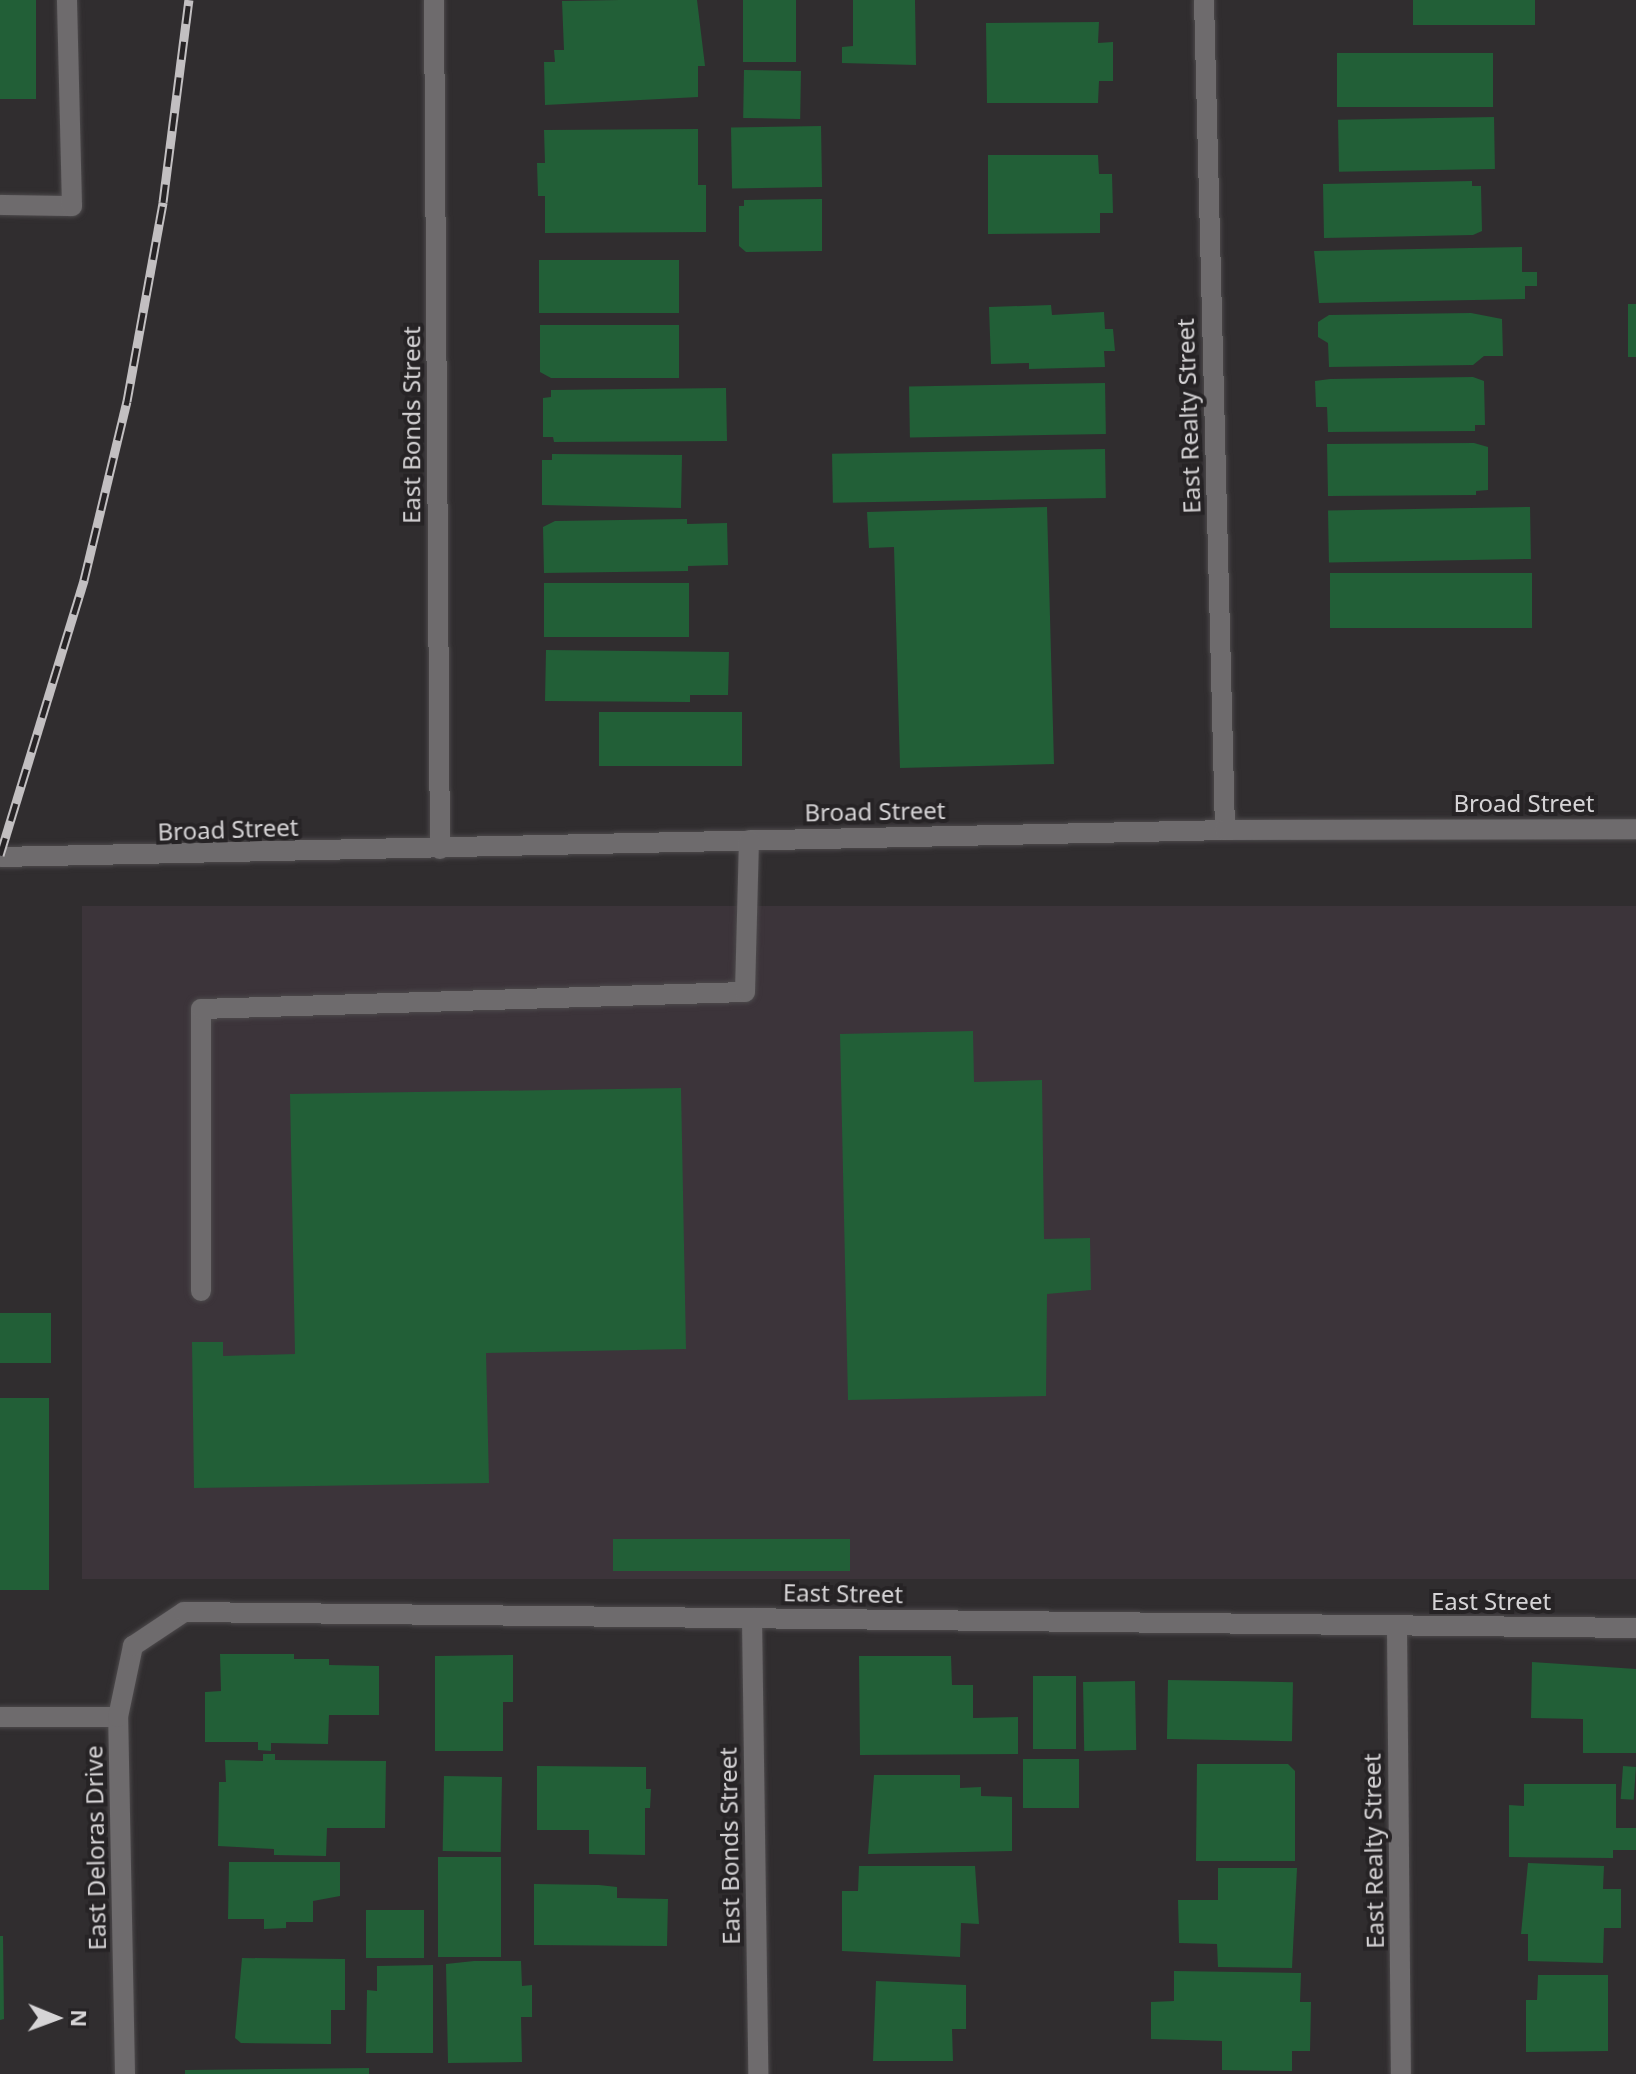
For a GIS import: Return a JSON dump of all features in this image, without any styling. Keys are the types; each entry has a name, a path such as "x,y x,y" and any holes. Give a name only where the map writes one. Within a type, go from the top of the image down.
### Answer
{"street":[{"path":"0,205 72,206 67,0"},
{"name":"East Bonds Street","path":"434,0 440,849"},
{"name":"East Realty Street","path":"1204,0 1225,830"},
{"name":"Broad Street","path":"0,857 116,859 749,840 1225,830 1636,829"},
{"path":"201,1291 201,1009 745,992 749,840"},
{"name":"East Street","path":"118,1717 133,1646 184,1612 1636,1628"},
{"name":"East Bonds Street","path":"752,1618 758,2074"},
{"name":"East Realty Street","path":"1397,1627 1401,2074"},
{"path":"0,1717 118,1717"},
{"name":"East Deloras Drive","path":"118,1717 125,2074"}],"shaded area":[{"path":"82,906 1636,906 1636,1579 82,1579"}],"building":[{"path":"0,0 36,0 36,99 0,99"},
{"path":"697,0 705,66 698,66 698,97 545,105 544,62 555,62 554,50 564,50 562,1"},
{"path":"743,0 796,0 796,62 743,62"},
{"path":"853,0 915,0 916,65 842,63 842,47 853,46"},
{"path":"1413,0 1535,0 1535,25 1413,25"},
{"path":"1099,22 1098,43 1113,42 1113,81 1099,81 1098,103 987,103 986,23"},
{"path":"1337,53 1493,53 1493,107 1337,107"},
{"path":"744,70 801,71 800,119 743,118"},
{"path":"1494,117 1495,169 1339,172 1338,120"},
{"path":"821,126 822,187 732,189 731,128"},
{"path":"698,129 698,185 706,185 706,232 545,233 545,196 538,196 537,163 545,163 544,130"},
{"path":"988,155 1098,155 1099,174 1112,174 1113,213 1100,213 1100,233 988,234"},
{"path":"1472,181 1472,186 1481,186 1482,231 1473,235 1324,238 1323,184"},
{"path":"822,199 822,251 746,252 739,246 739,206 744,206 744,200"},
{"path":"1522,247 1522,272 1537,272 1537,286 1525,286 1525,299 1319,303 1314,251"},
{"path":"539,260 679,260 679,313 539,313"},
{"path":"1628,304 1636,304 1636,357 1628,357"},
{"path":"1051,305 1052,315 1104,312 1105,329 1113,329 1115,351 1104,351 1105,367 1029,369 1029,363 991,364 989,307"},
{"path":"1471,313 1502,319 1503,356 1484,356 1473,365 1329,367 1328,343 1318,337 1318,322 1329,315"},
{"path":"540,325 679,325 679,378 551,378 540,372"},
{"path":"1473,377 1484,381 1485,425 1475,425 1475,431 1328,432 1327,407 1316,407 1315,381"},
{"path":"1105,383 1106,434 910,437 909,386"},
{"path":"726,388 727,441 554,442 553,437 543,437 543,398 551,397 551,390"},
{"path":"1474,443 1488,447 1488,490 1476,491 1476,495 1328,496 1327,444"},
{"path":"1105,449 1106,498 833,503 832,454"},
{"path":"552,454 682,455 681,508 542,505 542,460 552,460"},
{"path":"1047,507 1054,764 900,768 894,547 869,548 867,512"},
{"path":"1530,507 1531,559 1329,563 1328,511"},
{"path":"687,519 687,524 727,523 728,565 688,566 688,571 544,573 543,527 555,521"},
{"path":"1330,573 1532,573 1532,628 1330,628"},
{"path":"544,583 689,583 689,637 544,637"},
{"path":"546,650 729,652 728,695 690,695 690,702 545,701"},
{"path":"599,712 742,712 742,766 599,766"},
{"path":"973,1031 974,1082 1042,1080 1044,1239 1090,1238 1091,1290 1047,1294 1046,1396 848,1400 840,1034"},
{"path":"681,1088 686,1349 486,1353 489,1483 194,1488 192,1342 223,1342 223,1356 295,1354 290,1094"},
{"path":"0,1313 51,1313 51,1363 0,1363"},
{"path":"0,1398 49,1398 49,1590 0,1590"},
{"path":"613,1539 850,1539 850,1571 613,1571"},
{"path":"220,1654 294,1654 294,1659 329,1659 329,1665 379,1666 379,1715 329,1715 328,1744 271,1743 271,1751 258,1750 258,1742 205,1742 205,1692 221,1691"},
{"path":"513,1655 513,1702 503,1702 503,1751 435,1751 435,1656"},
{"path":"859,1656 951,1656 952,1685 973,1685 973,1718 1018,1717 1018,1754 860,1755"},
{"path":"1532,1662 1636,1669 1636,1753 1583,1753 1583,1719 1531,1718"},
{"path":"1033,1676 1076,1676 1076,1749 1033,1749"},
{"path":"1168,1680 1293,1682 1292,1741 1167,1739"},
{"path":"1135,1681 1136,1750 1084,1751 1083,1682"},
{"path":"263,1754 275,1754 275,1760 386,1761 385,1828 327,1828 326,1856 274,1855 274,1849 218,1846 219,1782 226,1782 225,1760 263,1761"},
{"path":"1023,1759 1079,1759 1079,1808 1023,1808"},
{"path":"1197,1764 1288,1764 1295,1771 1295,1861 1196,1861"},
{"path":"537,1766 646,1767 646,1789 651,1789 650,1808 645,1808 645,1855 589,1854 589,1830 537,1830"},
{"path":"1623,1766 1636,1767 1634,1800 1621,1799"},
{"path":"874,1775 960,1775 960,1788 981,1787 981,1796 1012,1797 1012,1851 868,1854"},
{"path":"444,1776 502,1777 501,1852 443,1851"},
{"path":"1524,1784 1616,1784 1616,1828 1636,1828 1636,1850 1613,1850 1613,1858 1509,1857 1509,1805 1524,1806"},
{"path":"438,1857 501,1857 501,1957 438,1957"},
{"path":"229,1862 340,1862 340,1896 313,1901 313,1922 286,1922 286,1928 264,1929 264,1919 228,1919"},
{"path":"1528,1863 1604,1866 1603,1889 1621,1889 1621,1928 1604,1928 1603,1963 1528,1961 1528,1934 1521,1934"},
{"path":"859,1866 975,1866 979,1924 961,1923 960,1957 842,1951 842,1891 858,1891"},
{"path":"1218,1868 1297,1868 1292,1968 1218,1967 1217,1944 1179,1943 1178,1900 1218,1900"},
{"path":"534,1884 617,1887 617,1898 668,1899 667,1946 534,1945"},
{"path":"366,1910 424,1910 424,1958 366,1958"},
{"path":"0,1936 3,1936 4,2019 0,2020"},
{"path":"242,1958 345,1959 345,2010 331,2010 331,2044 241,2043 235,2038"},
{"path":"521,1961 522,1986 532,1985 532,2017 521,2017 522,2062 448,2063 446,1964"},
{"path":"433,1965 433,2053 366,2053 367,1990 377,1991 377,1966"},
{"path":"1174,1971 1301,1973 1300,2002 1311,2002 1310,2051 1292,2051 1292,2071 1222,2070 1222,2041 1151,2039 1151,2002 1174,2001"},
{"path":"1538,1975 1608,1975 1608,2051 1526,2052 1526,2000 1537,2000"},
{"path":"876,1981 966,1985 966,2029 952,2029 953,2061 873,2061"},
{"path":"369,2068 369,2074 185,2074 185,2070"}],"railway":[{"path":"0,855 84,580 127,401 163,202 189,0"}]}
